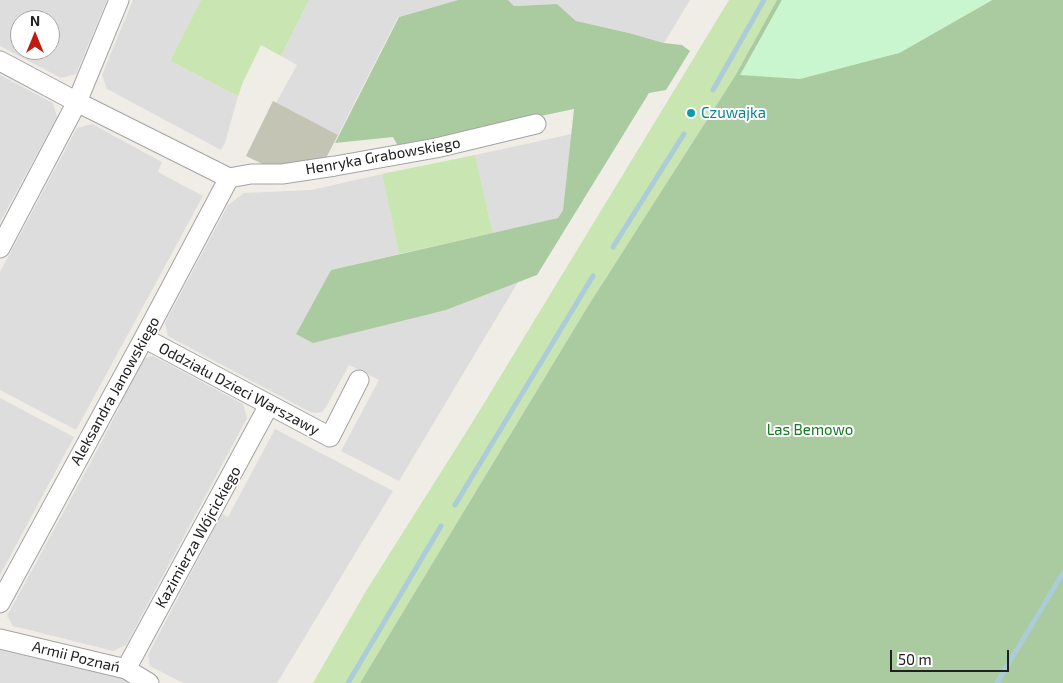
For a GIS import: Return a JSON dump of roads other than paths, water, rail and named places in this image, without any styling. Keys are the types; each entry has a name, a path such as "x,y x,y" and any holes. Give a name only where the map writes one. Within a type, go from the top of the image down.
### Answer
{"street":[{"path":"0,248 77,102 119,0"},
{"path":"0,61 229,178"},
{"name":"Henryka Grabowskiego","path":"229,178 251,174 282,174 335,166 436,148 536,124"},
{"name":"Aleksandra Janowskiego","path":"0,603 229,178"},
{"name":"Oddziału Dzieci Warszawy","path":"144,338 330,438 359,380"},
{"name":"Kazimierza Wójcickiego","path":"126,669 270,405"},
{"name":"Armii Poznań","path":"0,639 126,669 149,683"}],"waterway":[{"path":"713,90 764,0"},
{"path":"613,247 684,134"},
{"path":"455,505 593,276"},
{"path":"348,683 441,526"},
{"path":"997,683 1063,573"}],"place":[{"name":"Czuwajka","path":"691,113"}],"park label":[{"name":"Las Bemowo","path":"810,430"}]}
